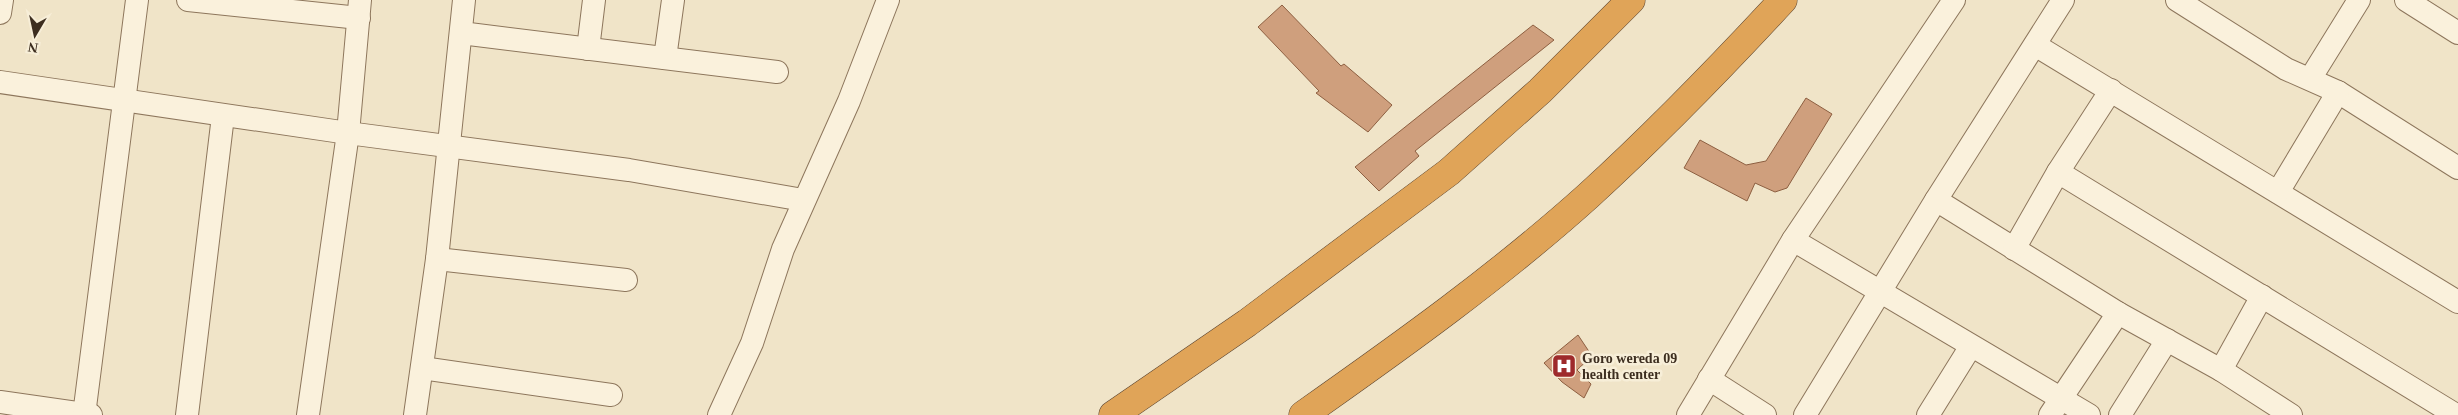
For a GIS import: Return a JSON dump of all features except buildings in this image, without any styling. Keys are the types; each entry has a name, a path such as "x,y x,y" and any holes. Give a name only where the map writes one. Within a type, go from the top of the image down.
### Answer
{"highway":[{"path":"1113,415 1247,323 1449,172 1540,91 1632,0"},
{"path":"1303,415 1433,323 1588,196 1728,59 1783,0"}],"street":[{"path":"0,13 2,0"},
{"path":"0,402 86,415 137,0"},
{"path":"188,0 359,9 348,133 308,415"},
{"path":"415,415 437,259 464,0"},
{"path":"588,48 594,0"},
{"path":"665,58 673,0"},
{"path":"719,415 752,343 783,249 803,200 849,101 888,0"},
{"path":"1688,415 1793,240 1954,0"},
{"path":"1805,415 1936,200 2063,0"},
{"path":"2177,0 2286,69 2338,92 2458,168"},
{"path":"2310,79 2359,0"},
{"path":"2406,0 2458,34"},
{"path":"461,33 777,72"},
{"path":"2035,45 2458,302"},
{"path":"0,82 124,99 223,116 629,170 803,200"},
{"path":"2014,249 2058,172 2111,90"},
{"path":"2278,192 2338,92"},
{"path":"187,415 223,116"},
{"path":"2058,172 2456,415"},
{"path":"1936,200 2118,312 2221,370 2291,415"},
{"path":"1793,240 1971,346 2055,406 2089,415"},
{"path":"437,259 626,280"},
{"path":"2221,370 2262,296"},
{"path":"2055,406 2118,312"},
{"path":"2120,415 2168,340"},
{"path":"1928,415 1971,346"},
{"path":"422,368 611,396"},
{"path":"1709,378 1764,415"}],"place":[{"name":"Goro wereda 09 health center","path":"1564,366"}]}
